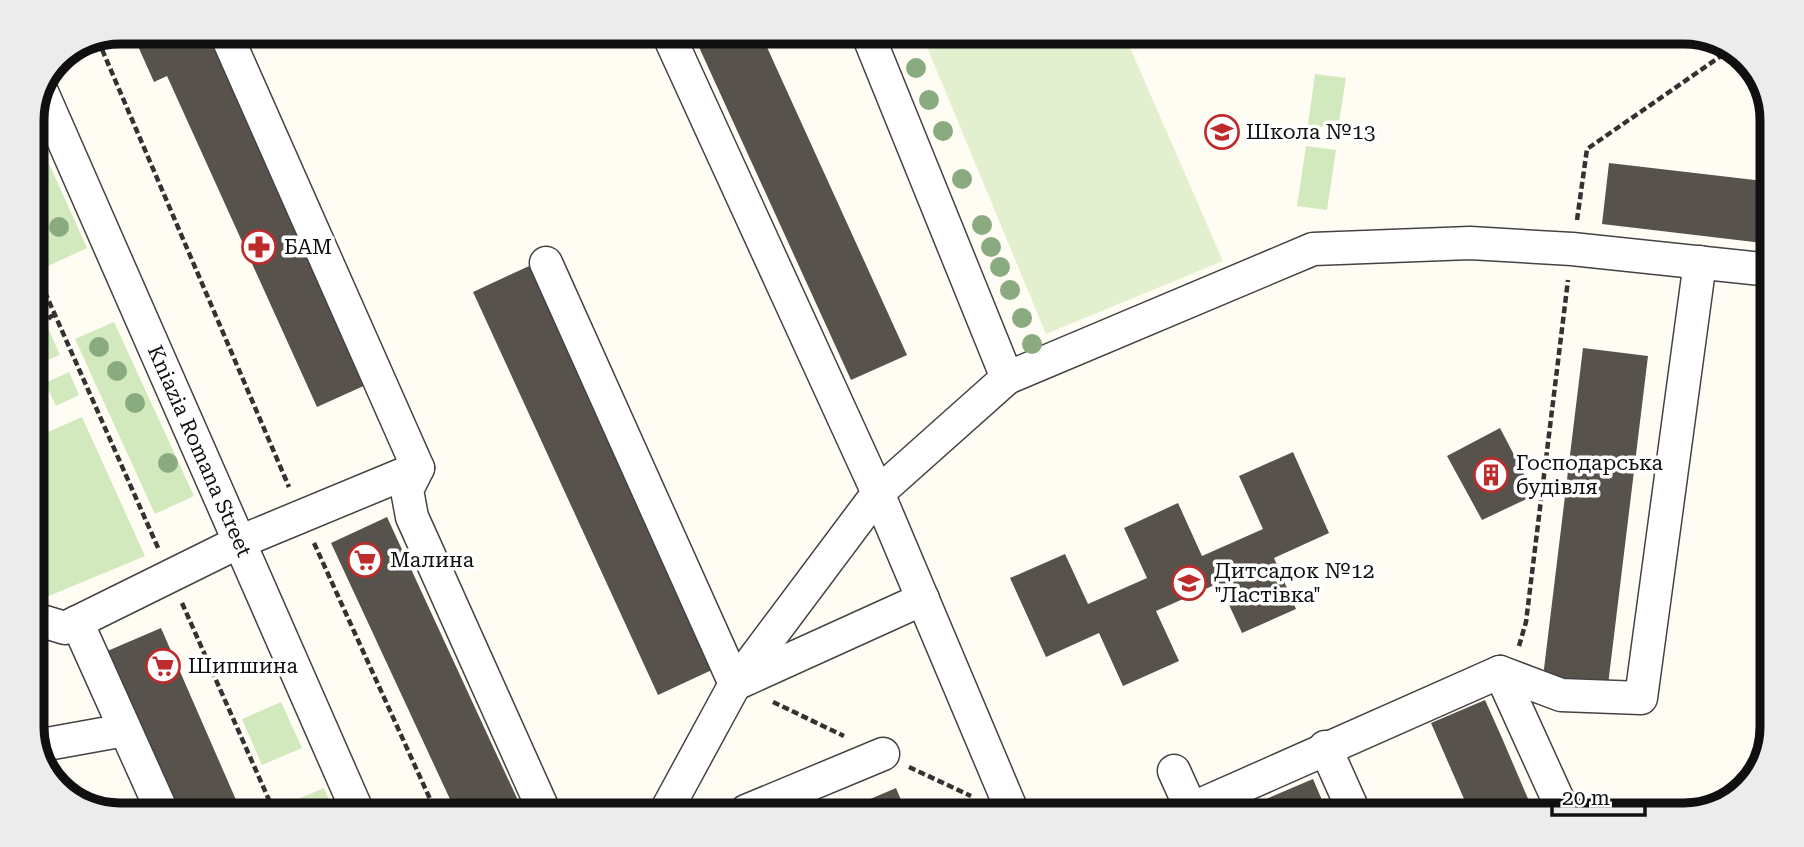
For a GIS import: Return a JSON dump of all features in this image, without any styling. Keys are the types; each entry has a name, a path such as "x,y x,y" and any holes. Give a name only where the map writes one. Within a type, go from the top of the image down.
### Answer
{"street":[{"path":"230,44 418,468"},
{"path":"673,44 878,493 1009,803"},
{"path":"873,44 1007,378"},
{"name":"Kniazia Romana Street","path":"46,102 237,543 354,803"},
{"path":"670,803 735,684 878,493 1007,378 1314,249 1470,243 1572,249 1760,269"},
{"path":"1209,803 1325,747 1500,672 1561,695 1641,698 1700,262"},
{"path":"546,263 735,684"},
{"path":"44,622 65,628 237,543 303,518 418,468"},
{"path":"418,468 407,490 412,517 540,803"},
{"path":"735,684 923,599"},
{"path":"77,622 158,803"},
{"path":"1500,672 1560,803"},
{"path":"46,744 125,730"},
{"path":"1325,747 1350,803"},
{"path":"765,803 883,754"},
{"path":"1174,771 1188,803"}],"path":[{"path":"102,46 303,518 432,803"},
{"path":"1500,672 1524,634 1587,149 1723,55"},
{"path":"44,291 271,803"},
{"path":"44,322 54,314"}],"green space":[{"path":"926,44 1128,44 1223,261 1046,334"},
{"path":"1315,74 1346,78 1338,129 1308,125"},
{"path":"1306,146 1336,150 1327,210 1297,206"},
{"path":"44,153 87,248 44,268"},
{"path":"114,322 194,496 155,514 75,339"},
{"path":"48,328 60,355 44,362 44,330"},
{"path":"69,372 79,395 56,406 45,383"},
{"path":"82,417 145,556 44,598 44,434"},
{"path":"281,702 302,748 262,765 242,719"},
{"path":"324,788 330,803 288,803"}],"building":[{"path":"137,44 213,44 368,384 317,407 167,76 154,82"},
{"path":"698,44 766,44 907,355 851,380"},
{"path":"1609,163 1760,181 1760,243 1602,224"},
{"path":"529,266 714,669 658,695 473,292"},
{"path":"1583,348 1648,356 1608,685 1543,677"},
{"name":"Господарська будівля","path":"1500,428 1535,495 1482,520 1447,456"},
{"path":"1293,452 1329,533 1274,558 1296,609 1242,633 1219,583 1156,611 1179,661 1123,686 1099,633 1046,657 1010,578 1065,554 1088,604 1147,578 1124,528 1178,503 1202,556 1263,529 1239,476"},
{"path":"387,517 519,803 452,803 331,543"},
{"path":"161,628 237,803 170,803 105,652"},
{"path":"1485,700 1530,803 1466,803 1431,723"},
{"path":"1313,779 1323,803 1259,803"},
{"path":"896,788 902,803 861,803"}],"place":[{"name":"Школа №13","path":"1222,132"},
{"name":"БАМ","path":"259,247"},
{"name":"Господарська будівля","path":"1491,475"},
{"name":"Малина","path":"365,560"},
{"name":"Дитсадок №12 \"Ластівка\"","path":"1189,583"},
{"name":"Шипшина","path":"163,666"}]}
